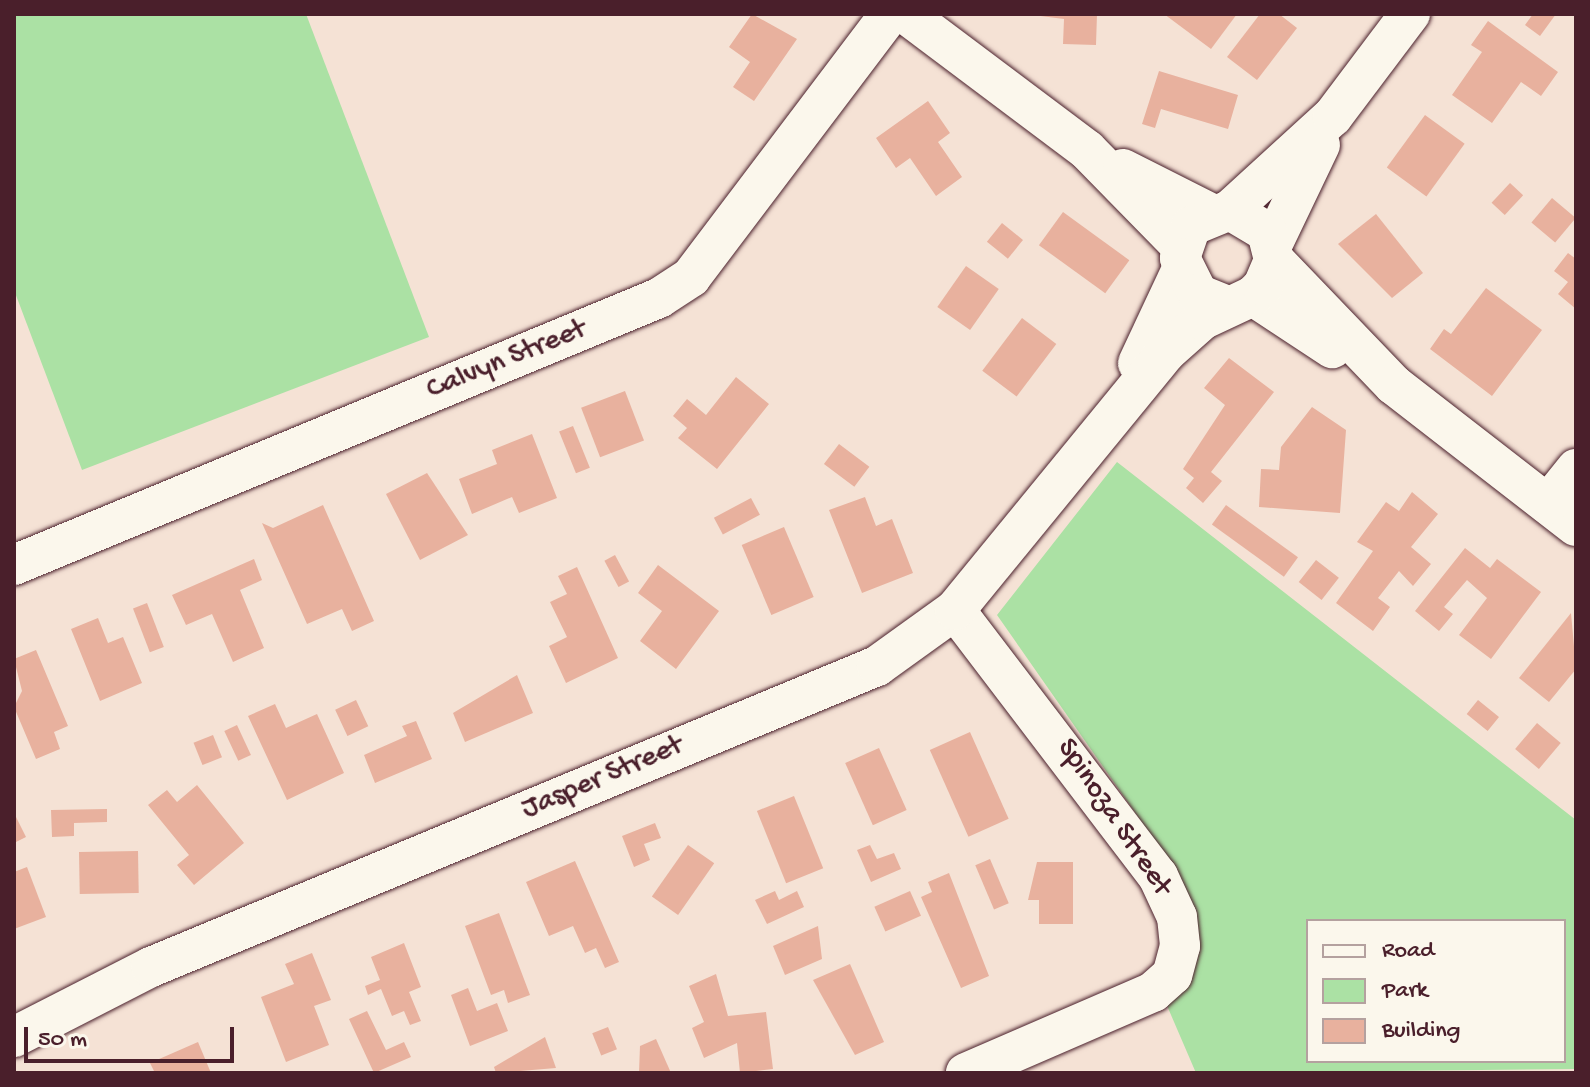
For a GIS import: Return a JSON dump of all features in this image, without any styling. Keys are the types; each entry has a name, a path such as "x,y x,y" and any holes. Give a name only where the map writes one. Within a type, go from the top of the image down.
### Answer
{"street":[{"name":"Calvyn Street","path":"14,565 659,298 691,277 890,14"},
{"path":"906,14 1087,150 1220,212 1257,221 1273,252 1394,385"},
{"path":"1181,258 1191,226 1220,212 1333,116 1410,14"},
{"path":"1240,301 1273,252 1333,116"},
{"path":"1087,150 1181,258 1198,294 1240,301 1394,385 1562,515 1576,469"},
{"name":"Jasper Street","path":"1111,414 1175,295 1181,258"},
{"name":"Jasper Street","path":"14,1037 151,967 877,666 955,610 1111,414 1165,353 1240,301"},
{"name":"Spinoza Street","path":"955,610 1158,876 1177,917 1180,946 1172,975 1153,992 966,1073"}],"green space":[{"path":"14,14 306,14 429,337 82,470 14,290"},
{"path":"1117,462 1576,820 1576,1069 1196,1073 1165,1001 1171,864 997,615"}],"building":[{"path":"752,14 797,39 754,101 733,87 750,62 729,47"},
{"path":"1025,14 1097,14 1096,45 1063,44 1064,19"},
{"path":"1164,14 1237,14 1211,49"},
{"path":"1260,14 1279,14 1297,28 1257,80 1227,57"},
{"path":"1533,14 1556,14 1540,36 1525,25"},
{"path":"1488,21 1558,72 1541,96 1521,82 1492,123 1452,95 1482,52 1471,45"},
{"path":"1159,71 1238,95 1228,129 1161,109 1155,128 1142,124"},
{"path":"928,101 950,133 938,142 962,177 936,196 910,158 896,168 876,138"},
{"path":"1425,115 1465,144 1426,196 1387,168"},
{"path":"1510,183 1523,195 1505,215 1492,203"},
{"path":"1552,198 1576,218 1555,242 1531,223"},
{"path":"1063,212 1129,260 1105,293 1039,245"},
{"path":"1376,214 1423,273 1392,298 1338,244"},
{"path":"1002,223 1023,240 1008,259 987,242"},
{"path":"1568,253 1576,259 1576,309 1558,294 1568,282 1554,271"},
{"path":"966,266 999,289 970,330 937,307"},
{"path":"1486,288 1542,330 1492,396 1430,349 1444,329 1451,334"},
{"path":"1022,318 1056,344 1017,397 982,371"},
{"path":"1229,358 1274,392 1211,472 1222,481 1203,503 1186,488 1194,478 1183,469 1225,405 1204,388"},
{"path":"736,377 769,404 717,469 678,438 687,428 673,416 687,399 706,415"},
{"path":"625,391 644,440 600,457 581,408"},
{"path":"1312,407 1346,430 1340,513 1259,507 1261,469 1279,470 1281,447"},
{"path":"573,426 590,468 576,473 559,432"},
{"path":"532,434 557,498 519,513 512,497 472,514 459,479 497,464 492,450"},
{"path":"839,444 869,467 854,487 824,464"},
{"path":"427,473 468,535 420,560 386,494"},
{"path":"1412,492 1438,514 1411,547 1431,564 1413,586 1399,571 1378,598 1390,607 1373,631 1336,603 1373,551 1357,542 1386,502 1399,511"},
{"path":"865,497 876,526 892,519 913,573 862,593 829,510"},
{"path":"751,498 760,515 723,534 714,518"},
{"path":"323,505 374,621 352,631 342,609 307,624 262,523 273,528"},
{"path":"1226,505 1298,557 1284,577 1212,524"},
{"path":"784,527 814,597 771,615 742,545"},
{"path":"1465,548 1490,568 1497,559 1541,592 1491,659 1459,635 1487,598 1467,580 1444,607 1453,614 1439,631 1415,611"},
{"path":"615,555 629,581 618,587 604,561"},
{"path":"254,559 262,580 240,590 264,648 233,662 212,614 186,625 172,595"},
{"path":"1316,560 1339,578 1322,600 1299,582"},
{"path":"658,565 719,611 676,669 640,641 662,611 638,593"},
{"path":"577,567 618,658 566,683 549,646 567,637 550,602 567,594 558,576"},
{"path":"147,603 164,647 150,652 133,608"},
{"path":"1571,613 1576,669 1549,702 1519,678"},
{"path":"98,618 108,643 123,637 142,683 100,701 71,629"},
{"path":"36,650 68,726 54,732 60,749 36,759 14,707 22,691 14,659"},
{"path":"517,675 533,713 465,742 453,713"},
{"path":"356,700 368,726 347,736 335,710"},
{"path":"1478,700 1499,717 1488,731 1467,714"},
{"path":"275,704 286,728 317,714 344,773 287,800 248,716"},
{"path":"416,721 432,759 375,783 364,755 407,736 402,726"},
{"path":"1537,723 1561,743 1539,769 1515,749"},
{"path":"237,725 251,755 238,761 224,731"},
{"path":"970,732 1009,819 968,837 930,750"},
{"path":"213,735 222,757 203,765 194,743"},
{"path":"879,748 907,810 873,825 845,763"},
{"path":"197,785 244,843 194,885 177,865 189,855 148,805 167,790 177,802"},
{"path":"794,796 823,868 786,883 757,811"},
{"path":"107,809 107,822 74,823 74,836 52,837 51,810"},
{"path":"14,818 26,837 14,843"},
{"path":"655,823 661,838 644,844 650,860 634,867 622,836"},
{"path":"688,845 714,863 678,915 652,897"},
{"path":"870,845 877,859 894,853 901,869 871,882 857,850"},
{"path":"138,851 139,893 80,894 79,852"},
{"path":"990,859 1009,903 994,909 975,865"},
{"path":"575,861 619,962 605,968 596,948 585,953 573,926 549,936 526,882"},
{"path":"1037,862 1073,862 1073,924 1039,924 1039,900 1028,900"},
{"path":"27,867 46,917 14,929 14,872"},
{"path":"949,873 989,976 961,988 921,897 932,892 928,882"},
{"path":"775,891 779,900 797,891 804,907 767,924 755,900"},
{"path":"910,891 921,916 885,932 874,907"},
{"path":"499,913 530,995 508,1003 504,990 491,995 465,926"},
{"path":"818,926 822,959 785,975 773,946"},
{"path":"404,943 421,987 409,992 421,1021 410,1025 404,1011 392,1016 381,989 368,995 365,986 380,980 371,957"},
{"path":"312,953 331,1000 314,1006 329,1045 286,1062 261,997 294,984 285,964"},
{"path":"850,964 884,1042 855,1055 813,980"},
{"path":"716,974 728,1016 766,1012 773,1069 740,1073 737,1043 704,1058 692,1028 704,1022 689,986"},
{"path":"468,988 477,1011 497,1003 508,1031 470,1046 451,995"},
{"path":"367,1011 386,1050 404,1042 411,1057 374,1073 349,1019"},
{"path":"608,1027 617,1049 601,1056 592,1033"},
{"path":"545,1037 556,1068 496,1073 494,1067"},
{"path":"656,1039 671,1073 639,1073 640,1046"},
{"path":"198,1042 211,1073 155,1073 150,1063"}]}
